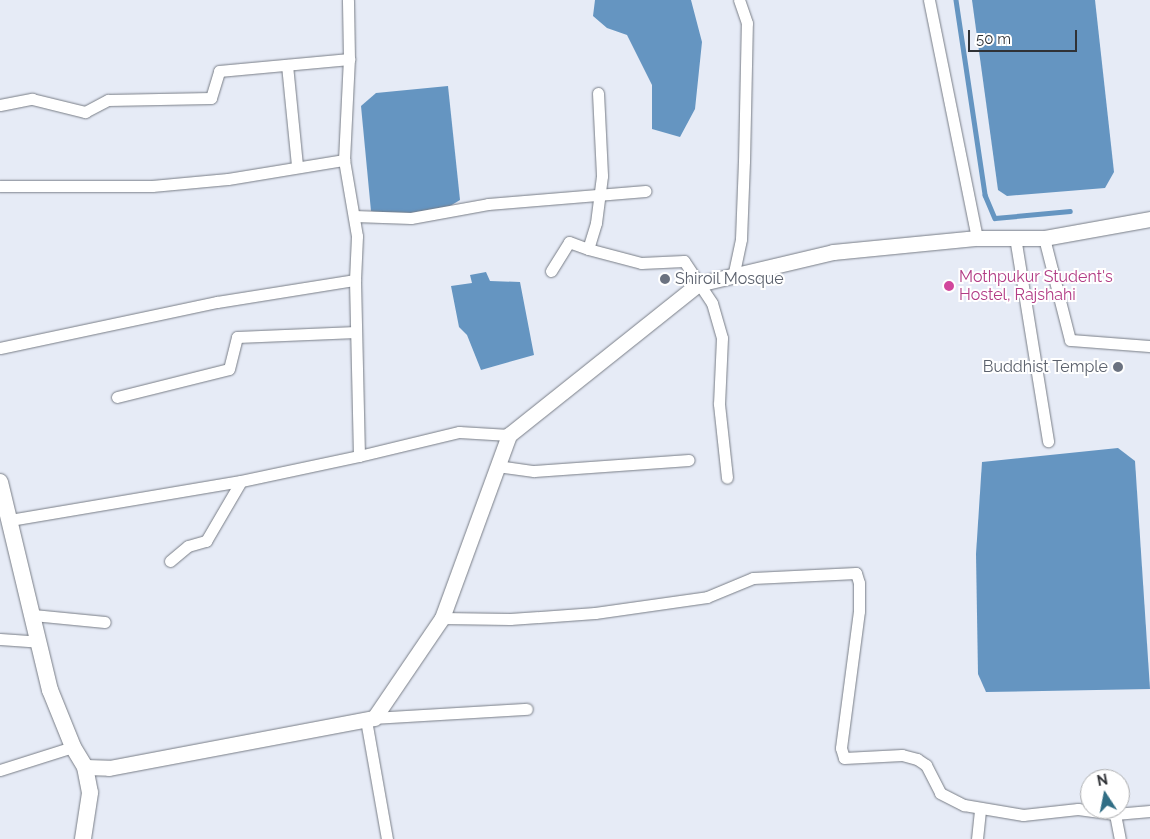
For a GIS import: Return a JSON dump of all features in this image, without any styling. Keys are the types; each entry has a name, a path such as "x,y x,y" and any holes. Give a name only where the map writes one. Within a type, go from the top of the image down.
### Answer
{"main road":[{"path":"0,482 6,517 50,690 73,747 85,767 90,793 84,839"}],"street":[{"path":"348,0 349,60 344,160 357,236 355,280 359,456"},
{"path":"733,277 741,239 744,170 747,24 739,0"},
{"path":"929,0 977,238"},
{"path":"0,105 32,100 85,112 108,100 211,98 219,72 349,60"},
{"path":"287,65 297,166"},
{"path":"588,249 596,223 602,176 598,93"},
{"path":"0,186 152,186 228,179 297,166 344,160"},
{"path":"354,216 411,218 488,204 645,191"},
{"path":"387,839 370,719 442,618 509,435 698,284 834,252 977,238 1044,238 1150,219"},
{"path":"1015,237 1048,440"},
{"path":"1044,238 1070,340 1150,346"},
{"path":"550,271 569,242 641,263 684,261 712,303 722,338 719,404 727,478"},
{"path":"0,348 217,302 355,280"},
{"path":"117,397 229,369 237,338 356,332"},
{"path":"6,517 241,480 359,456 459,432 509,435"},
{"path":"497,466 534,471 689,460"},
{"path":"170,561 188,546 206,541 241,480"},
{"path":"442,618 510,619 595,613 707,597 753,578 856,572 859,583 859,612 841,748 844,758 902,755 917,759 926,765 940,793 964,805 1023,815 1080,809"},
{"path":"32,615 104,622"},
{"path":"0,639 39,642"},
{"path":"85,767 108,768 370,719 527,710"},
{"path":"0,770 73,747"},
{"path":"977,839 980,808"},
{"path":"1130,813 1150,811"},
{"path":"1116,819 1120,839"}],"water":[{"path":"595,0 691,0 702,42 695,109 680,137 652,129 652,85 627,35 607,28 593,16"},
{"path":"972,0 1095,0 1114,172 1105,188 1007,196 998,190"},
{"path":"448,86 460,200 440,212 385,216 371,211 361,106 376,93"},
{"path":"486,272 490,281 520,282 534,355 481,370 467,335 459,327 451,286 472,283 470,275"},
{"path":"1118,448 1135,461 1150,689 986,692 978,674 976,554 982,462"}],"waterway":[{"path":"956,0 985,195 995,218 1070,211"}],"place":[{"name":"Shiroil Mosque","path":"665,279"},
{"name":"Mothpukur Student's Hostel, Rajshahi","path":"949,286"},
{"name":"Buddhist Temple","path":"1118,367"}]}
